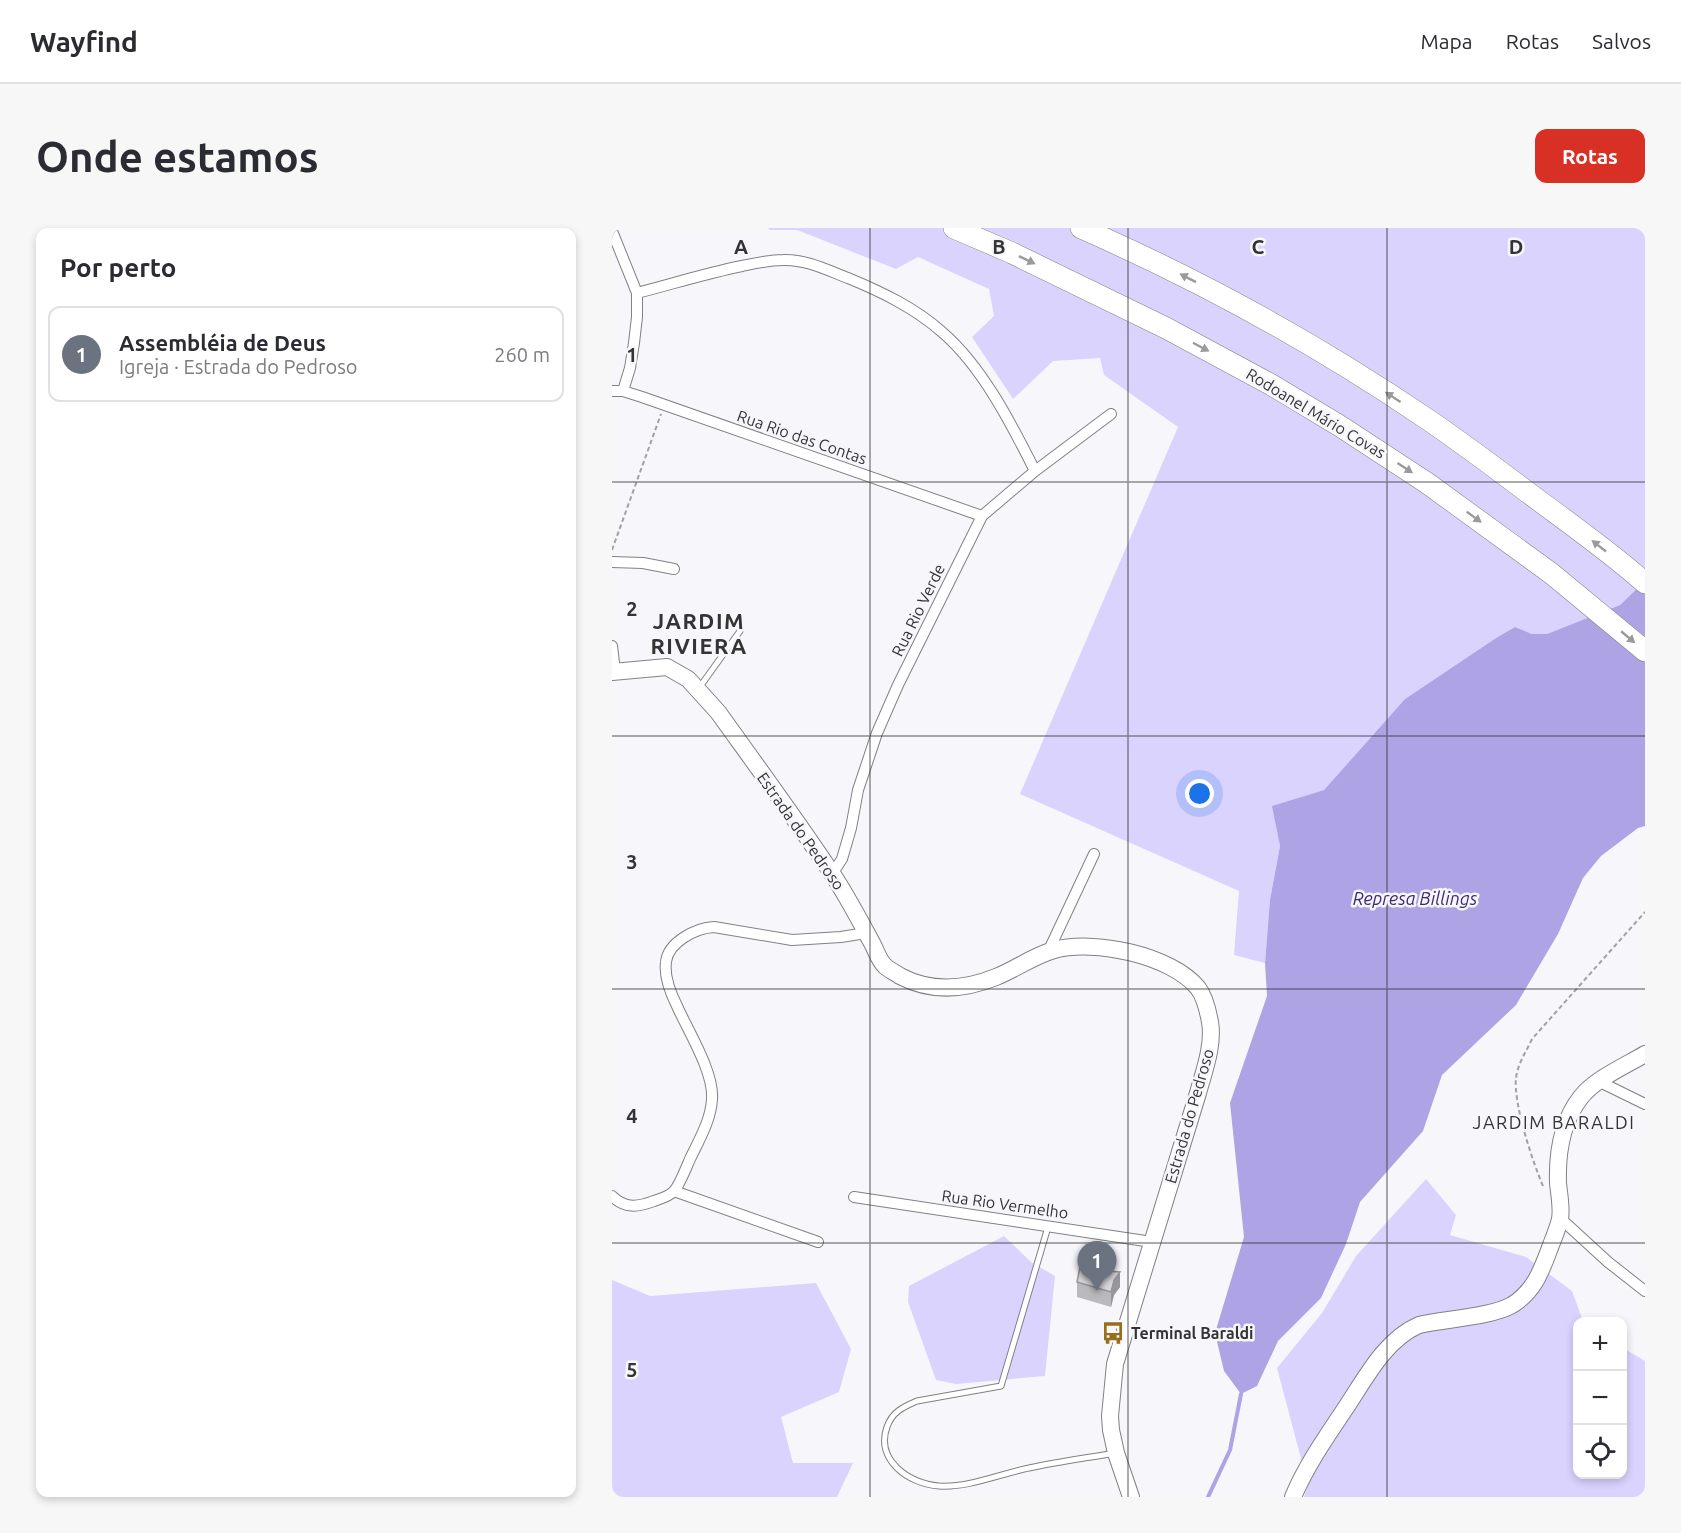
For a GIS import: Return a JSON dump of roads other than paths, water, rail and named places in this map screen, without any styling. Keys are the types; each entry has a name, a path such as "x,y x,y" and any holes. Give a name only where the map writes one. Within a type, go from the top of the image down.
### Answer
{"highway":[{"name":"Rodoanel Mário Covas","path":"954,228 1012,253 1166,328 1260,378 1340,426 1427,483 1552,574 1645,651"},
{"path":"1081,228 1185,276 1278,326 1428,419 1575,527 1645,583"}],"main road":[{"name":"Estrada do Pedroso","path":"614,671 667,667 688,679 698,689 718,712 832,874 884,966 914,983 938,989 963,987 988,980 1048,952 1073,947 1120,949 1146,956 1163,963 1198,988 1206,1004 1211,1023 1209,1048 1198,1093 1115,1364 1110,1416 1111,1430 1131,1497"},
{"path":"1293,1497 1314,1454 1372,1368 1400,1337 1419,1325 1506,1308 1518,1301 1533,1287 1540,1275 1560,1218 1558,1165 1564,1128 1579,1099 1588,1089 1645,1054"}],"street":[{"path":"612,231 637,293 637,317 630,368 617,391"},
{"path":"637,293 733,268 785,260 814,265 887,295 916,312 943,332 957,346 990,389 1014,428 1035,471"},
{"name":"Rua Rio das Contas","path":"617,391 664,405 982,516"},
{"name":"Rua Rio Verde","path":"832,874 842,859 858,790 877,733 898,685 982,516 1035,471 1111,414"},
{"path":"612,562 643,563 674,569"},
{"path":"612,646 614,671"},
{"path":"1048,952 1094,854"},
{"path":"612,1196 617,1201 630,1206 639,1206 674,1191 704,1131 711,1110 712,1097 708,1073 673,999 667,977 668,954 675,945 688,935 714,927 792,940 840,938 866,933"},
{"path":"1598,1082 1645,1104"},
{"path":"674,1191 818,1242"},
{"name":"Rua Rio Vermelho","path":"854,1197 1152,1242"},
{"path":"1560,1218 1608,1263 1645,1291"}],"lane":[{"path":"698,689 740,631"},
{"path":"1048,1225 1001,1386 916,1401 905,1406 896,1411 888,1424 885,1446 895,1468 911,1479 936,1486 947,1486 1116,1453"}],"water":[{"name":"Represa Billings","path":"1645,581 1645,826 1638,828 1601,856 1583,878 1558,934 1516,1005 1442,1075 1423,1131 1360,1202 1346,1244 1321,1298 1278,1341 1257,1386 1241,1394 1224,1371 1215,1333 1244,1237 1230,1103 1267,996 1265,963 1270,900 1280,846 1272,806 1324,790 1405,699 1496,638 1515,627 1532,634 1547,634 1620,605"}],"waterway":[{"path":"1208,1497 1230,1450 1241,1394"}],"place":[{"name":"Assembléia de Deus","path":"1097,1291"},
{"name":"Terminal Baraldi","path":"1113,1333"}],"district":[{"name":"JARDIM RIVIERA","path":"699,632"},
{"name":"JARDIM BARALDI","path":"1554,1122"}]}
